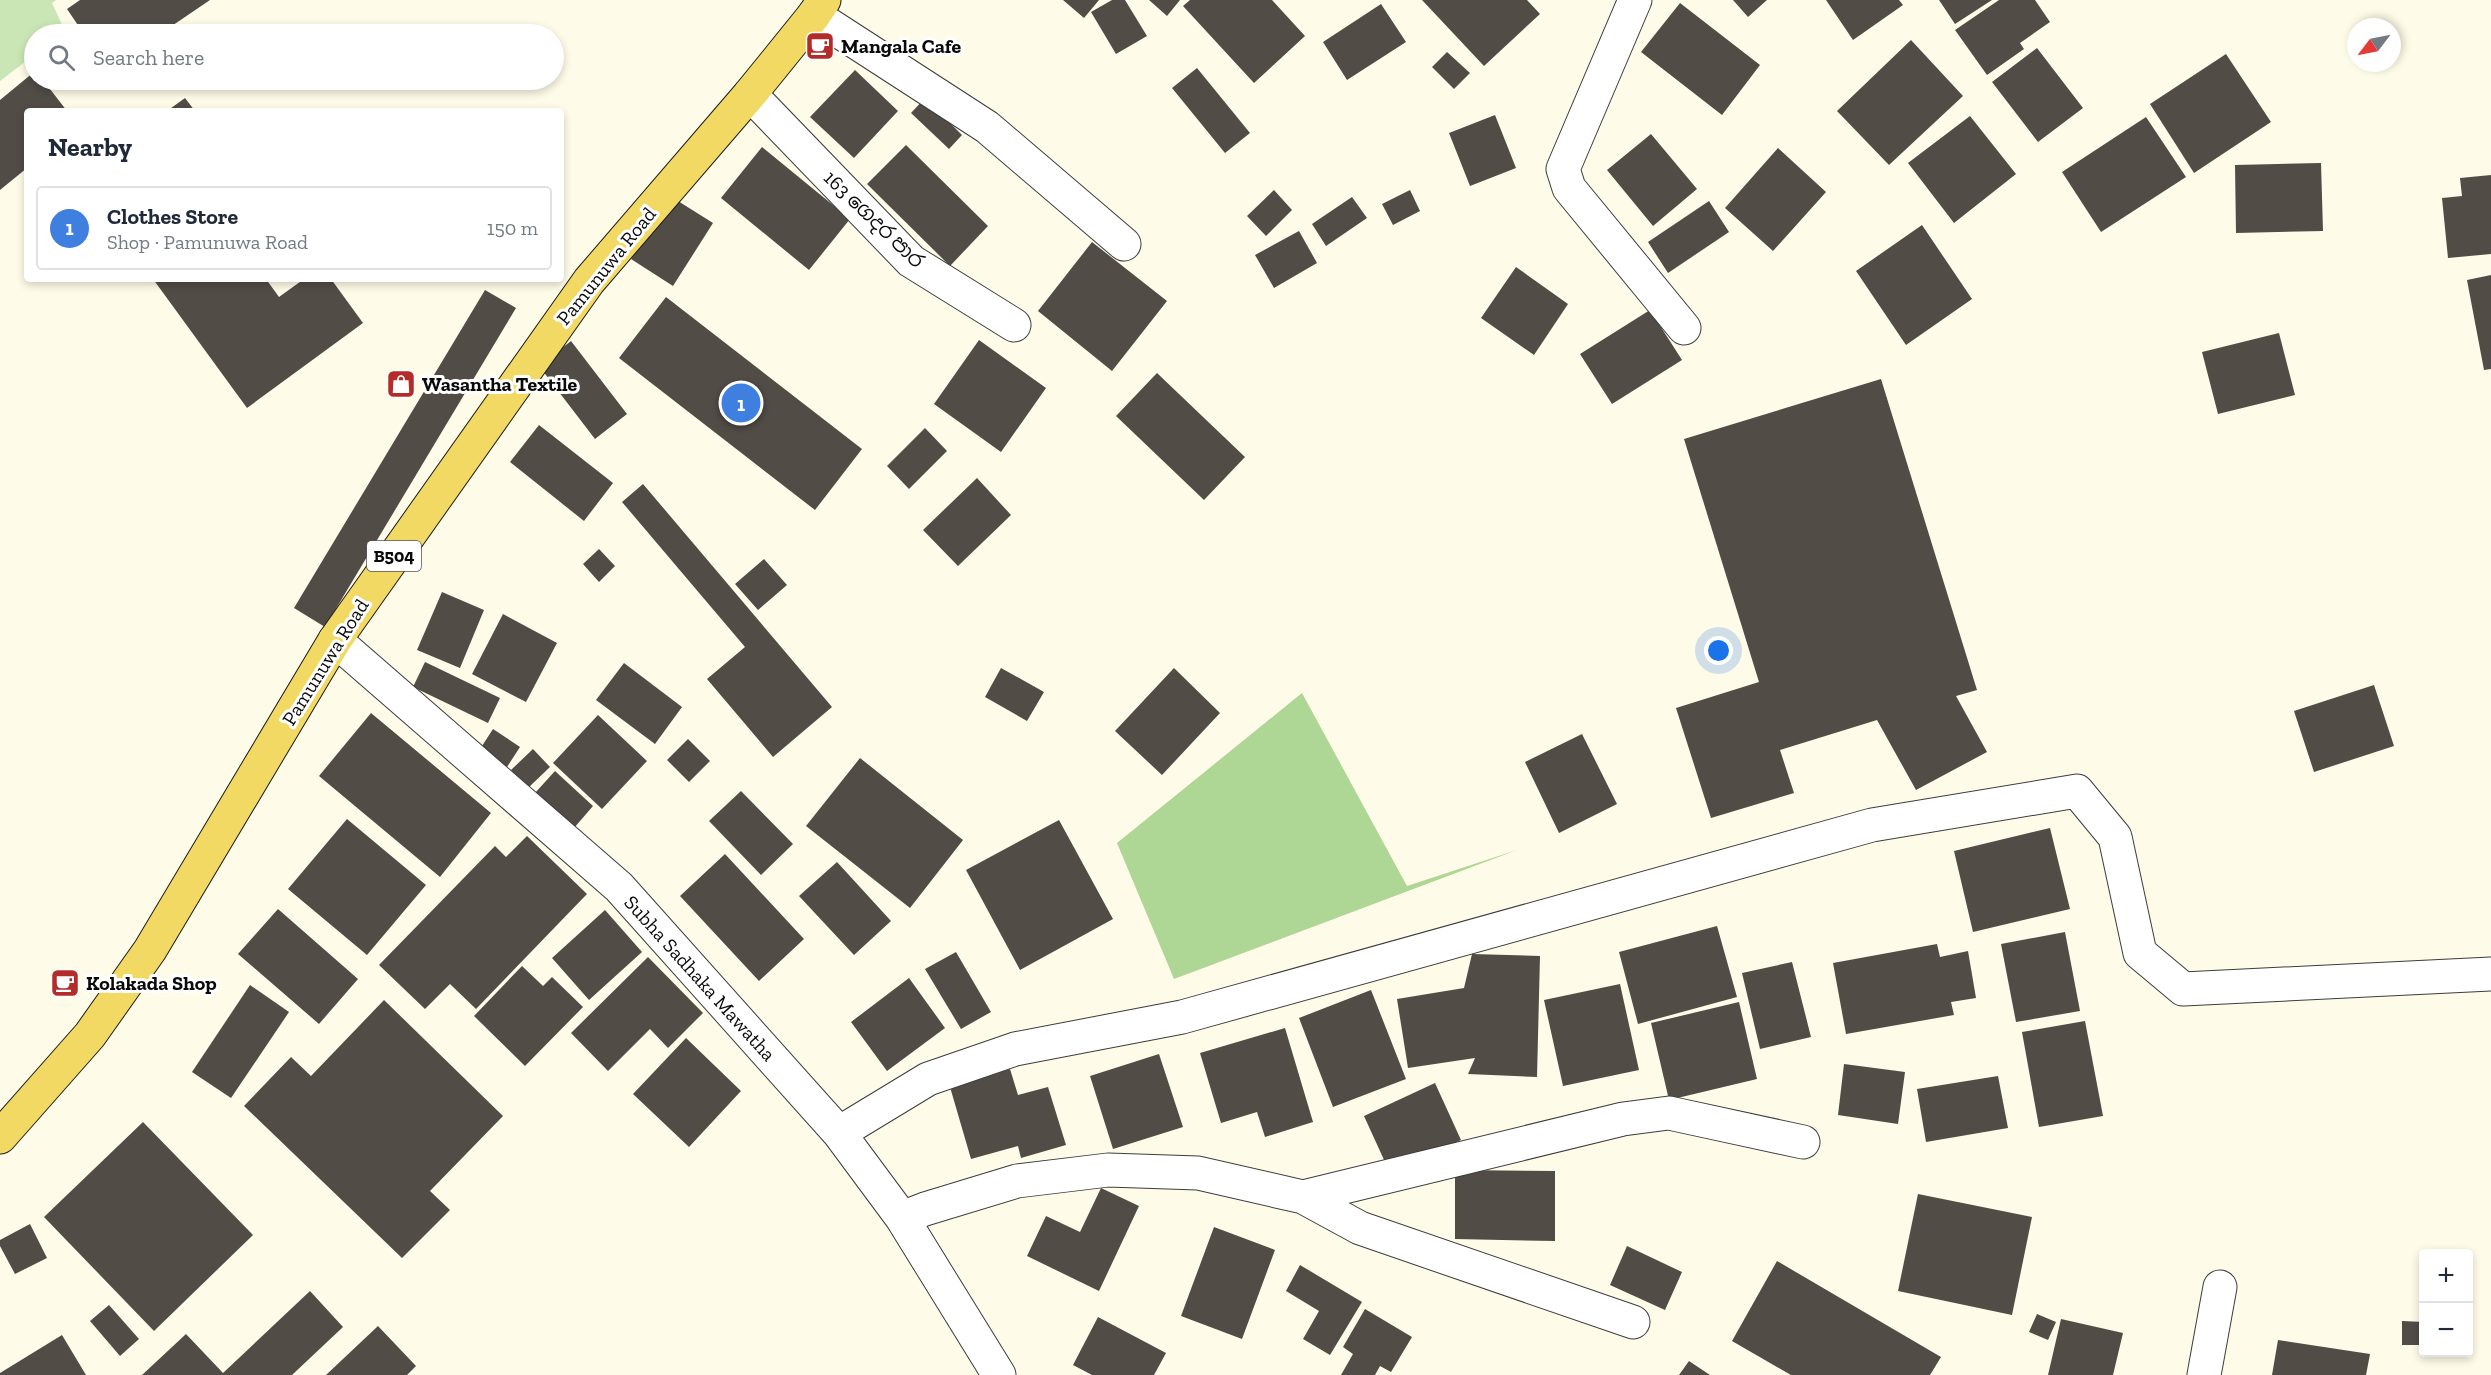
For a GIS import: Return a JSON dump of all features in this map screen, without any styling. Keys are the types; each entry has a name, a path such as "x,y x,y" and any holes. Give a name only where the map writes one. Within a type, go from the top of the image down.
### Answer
{"main road":[{"name":"Pamunuwa Road","path":"0,1137 90,1035 150,950 335,640 589,281 750,94 819,8"}],"street":[{"path":"1635,0 1563,169 1569,188 1684,328"},
{"path":"819,8 987,128 1124,244"},
{"name":"163 ගෙදර පාර","path":"750,94 911,261 1014,325"},
{"name":"Subha Sadhaka Mawatha","path":"335,640 619,887 839,1133 902,1218 999,1375"},
{"path":"839,1133 928,1079 1016,1049 1182,1017 1872,825 2077,791 2115,837 2140,953 2183,989 2491,974"},
{"path":"1304,1197 1590,1126 1669,1113 1803,1142"},
{"path":"902,1218 1017,1181 1108,1170 1198,1173 1304,1197 1360,1228 1633,1322"},
{"path":"2204,1375 2220,1287"}],"green space":[{"path":"0,0 56,0 52,3 62,24 24,24 24,63 0,81"},
{"path":"1302,693 1407,886 1517,850 1174,979 1117,843"}],"building":[{"path":"80,0 210,0 175,24 77,24 67,9"},
{"path":"1063,0 1099,0 1084,18"},
{"path":"1112,0 1125,0 1147,36 1116,54 1091,12"},
{"path":"1149,0 1180,0 1167,16"},
{"path":"1190,0 1272,0 1305,36 1254,83 1183,6"},
{"path":"1422,0 1527,0 1540,14 1484,66"},
{"path":"1733,0 1767,0 1748,17"},
{"path":"1826,0 1899,0 1903,5 1853,40"},
{"path":"1939,0 1992,0 1955,24"},
{"path":"1999,0 2035,0 2050,22 2020,43 2024,49 1987,75 1955,30"},
{"path":"1680,3 1760,65 1722,115 1641,52"},
{"path":"1381,4 1406,42 1347,80 1323,42"},
{"path":"1911,40 1963,96 1889,165 1837,111"},
{"path":"2037,48 2083,108 2038,142 1992,82"},
{"path":"1447,52 1470,73 1454,89 1432,67"},
{"path":"2226,54 2271,122 2194,173 2150,104"},
{"path":"1197,68 1250,133 1225,153 1172,88"},
{"path":"855,70 898,111 854,158 810,117"},
{"path":"24,80 24,90 51,90 65,108 24,108 24,170 0,190 0,100"},
{"path":"185,98 193,108 171,108"},
{"path":"925,98 962,135 949,149 911,113"},
{"path":"1495,115 1516,168 1470,186 1449,133"},
{"path":"1970,116 2016,174 1954,223 1908,163"},
{"path":"2146,117 2186,177 2101,232 2062,172"},
{"path":"1651,134 1697,189 1653,226 1607,170"},
{"path":"906,145 988,226 950,266 867,184"},
{"path":"762,147 850,219 809,270 721,198"},
{"path":"1778,148 1826,192 1773,251 1725,208"},
{"path":"2321,163 2323,231 2236,233 2235,165"},
{"path":"2491,175 2491,254 2448,258 2442,198 2462,196 2460,178"},
{"path":"1274,190 1292,210 1266,236 1247,216"},
{"path":"1410,190 1420,211 1393,225 1382,204"},
{"path":"670,196 713,223 673,286 631,259"},
{"path":"1352,197 1367,218 1326,246 1312,224"},
{"path":"1709,201 1729,232 1668,273 1648,242"},
{"path":"1922,225 1972,299 1906,345 1856,271"},
{"path":"1299,231 1317,263 1274,288 1255,255"},
{"path":"1092,242 1167,301 1112,371 1038,311"},
{"path":"1516,267 1568,304 1534,355 1481,318"},
{"path":"2491,275 2491,369 2484,370 2467,280"},
{"path":"155,282 268,282 279,297 300,282 333,282 363,323 247,408"},
{"path":"485,290 516,308 325,627 294,608"},
{"path":"666,297 862,449 815,510 619,358"},
{"path":"1650,310 1682,360 1612,404 1580,354"},
{"path":"2279,333 2295,395 2218,414 2202,352"},
{"path":"979,340 1046,388 1001,452 934,404"},
{"path":"571,341 627,414 595,439 539,366"},
{"path":"1157,373 1245,457 1204,500 1116,416"},
{"path":"1881,379 1977,690 1956,696 1987,752 1916,790 1877,720 1780,750 1794,793 1711,818 1676,708 1759,682 1684,439"},
{"path":"539,425 613,483 584,521 510,462"},
{"path":"925,428 947,451 909,489 887,466"},
{"path":"977,478 1011,515 958,566 923,530"},
{"path":"643,484 832,707 773,757 707,679 745,647 622,502"},
{"path":"599,549 615,566 599,582 583,564"},
{"path":"764,559 787,585 758,610 735,584"},
{"path":"442,592 484,610 460,668 417,650"},
{"path":"503,614 557,643 526,702 472,674"},
{"path":"425,662 500,698 488,723 413,687"},
{"path":"624,663 682,707 655,744 596,700"},
{"path":"1001,668 1044,692 1027,721 985,697"},
{"path":"1174,668 1220,713 1162,775 1115,731"},
{"path":"2374,685 2394,746 2314,772 2294,711"},
{"path":"371,713 491,813 440,877 319,776"},
{"path":"598,715 647,761 602,809 553,763"},
{"path":"493,729 520,747 507,767 480,749"},
{"path":"1582,734 1617,804 1559,833 1525,762"},
{"path":"688,739 710,761 689,782 667,760"},
{"path":"533,749 550,767 528,788 511,770"},
{"path":"860,758 963,840 910,908 806,826"},
{"path":"555,771 593,806 574,828 535,793"},
{"path":"741,791 793,844 761,875 709,821"},
{"path":"347,819 426,885 367,955 288,889"},
{"path":"1059,820 1113,919 1020,970 966,870"},
{"path":"2050,828 2070,909 1973,932 1954,851"},
{"path":"527,836 587,894 476,1009 450,984 425,1009 379,965 495,846 506,857"},
{"path":"725,854 804,939 759,981 680,896"},
{"path":"837,862 891,921 854,955 799,896"},
{"path":"278,909 358,979 319,1024 238,954"},
{"path":"605,910 642,952 589,1000 552,958"},
{"path":"1717,926 1737,997 1638,1024 1619,952"},
{"path":"2065,932 2080,1011 2016,1022 2001,944"},
{"path":"1937,944 1940,957 1968,951 1976,998 1951,1002 1954,1015 1846,1034 1833,963"},
{"path":"956,952 991,1012 961,1029 925,969"},
{"path":"1472,954 1540,956 1537,1077 1468,1074 1475,1058 1408,1068 1397,999 1464,988"},
{"path":"648,957 703,1013 668,1048 650,1029 608,1071 571,1033"},
{"path":"1792,962 1811,1037 1760,1049 1742,973"},
{"path":"522,966 543,986 552,977 583,1007 525,1066 474,1016"},
{"path":"909,978 945,1028 887,1071 851,1022"},
{"path":"1620,984 1639,1070 1563,1086 1544,1000"},
{"path":"250,985 289,1012 231,1098 192,1072"},
{"path":"1371,990 1406,1079 1333,1107 1299,1018"},
{"path":"384,1000 503,1116 430,1191 450,1210 402,1258 244,1106 291,1057 311,1076"},
{"path":"1739,1002 1757,1079 1669,1100 1651,1023"},
{"path":"2085,1021 2103,1116 2039,1127 2022,1032"},
{"path":"1285,1028 1313,1122 1265,1137 1257,1112 1221,1123 1200,1053"},
{"path":"686,1038 741,1091 689,1147 633,1094"},
{"path":"1159,1054 1183,1127 1113,1149 1090,1076"},
{"path":"1844,1064 1905,1072 1898,1124 1838,1115"},
{"path":"1010,1069 1018,1095 1048,1087 1066,1145 1021,1158 1018,1146 971,1159 950,1087"},
{"path":"1998,1076 2008,1128 1926,1142 1917,1089"},
{"path":"1435,1083 1461,1140 1390,1173 1364,1116"},
{"path":"143,1122 253,1235 154,1331 44,1217"},
{"path":"1455,1170 1555,1171 1555,1241 1455,1239"},
{"path":"1101,1188 1139,1206 1099,1291 1027,1256 1046,1216 1080,1232"},
{"path":"1918,1194 2032,1217 2012,1315 1898,1291"},
{"path":"30,1224 47,1258 15,1274 0,1246 0,1240"},
{"path":"1214,1227 1275,1250 1242,1339 1181,1316"},
{"path":"1627,1246 1682,1272 1665,1310 1610,1285"},
{"path":"1777,1261 1941,1357 1930,1375 1791,1375 1732,1341"},
{"path":"1300,1265 1362,1302 1330,1355 1303,1339 1319,1311 1286,1291"},
{"path":"310,1291 343,1327 292,1375 142,1375 186,1334 223,1373"},
{"path":"109,1305 139,1339 120,1356 90,1321"},
{"path":"1365,1309 1412,1337 1391,1372 1380,1366 1375,1375 1341,1375 1353,1354 1343,1347"},
{"path":"2037,1314 2056,1322 2048,1340 2029,1332"},
{"path":"1098,1317 1166,1353 1154,1375 1092,1375 1073,1365"},
{"path":"2061,1319 2123,1333 2113,1375 2048,1375"},
{"path":"2402,1321 2419,1322 2419,1345 2402,1345"},
{"path":"378,1326 416,1366 407,1375 326,1375"},
{"path":"62,1335 86,1375 0,1375 0,1373"},
{"path":"2278,1340 2370,1354 2366,1375 2272,1375"},
{"path":"1689,1361 1710,1375 1679,1375"}],"place":[{"name":"Mangala Cafe","path":"820,46"},
{"name":"Wasantha Textile","path":"401,384"},
{"name":"Clothes Store","path":"741,403"},
{"name":"Kolakada Shop","path":"65,983"}]}
